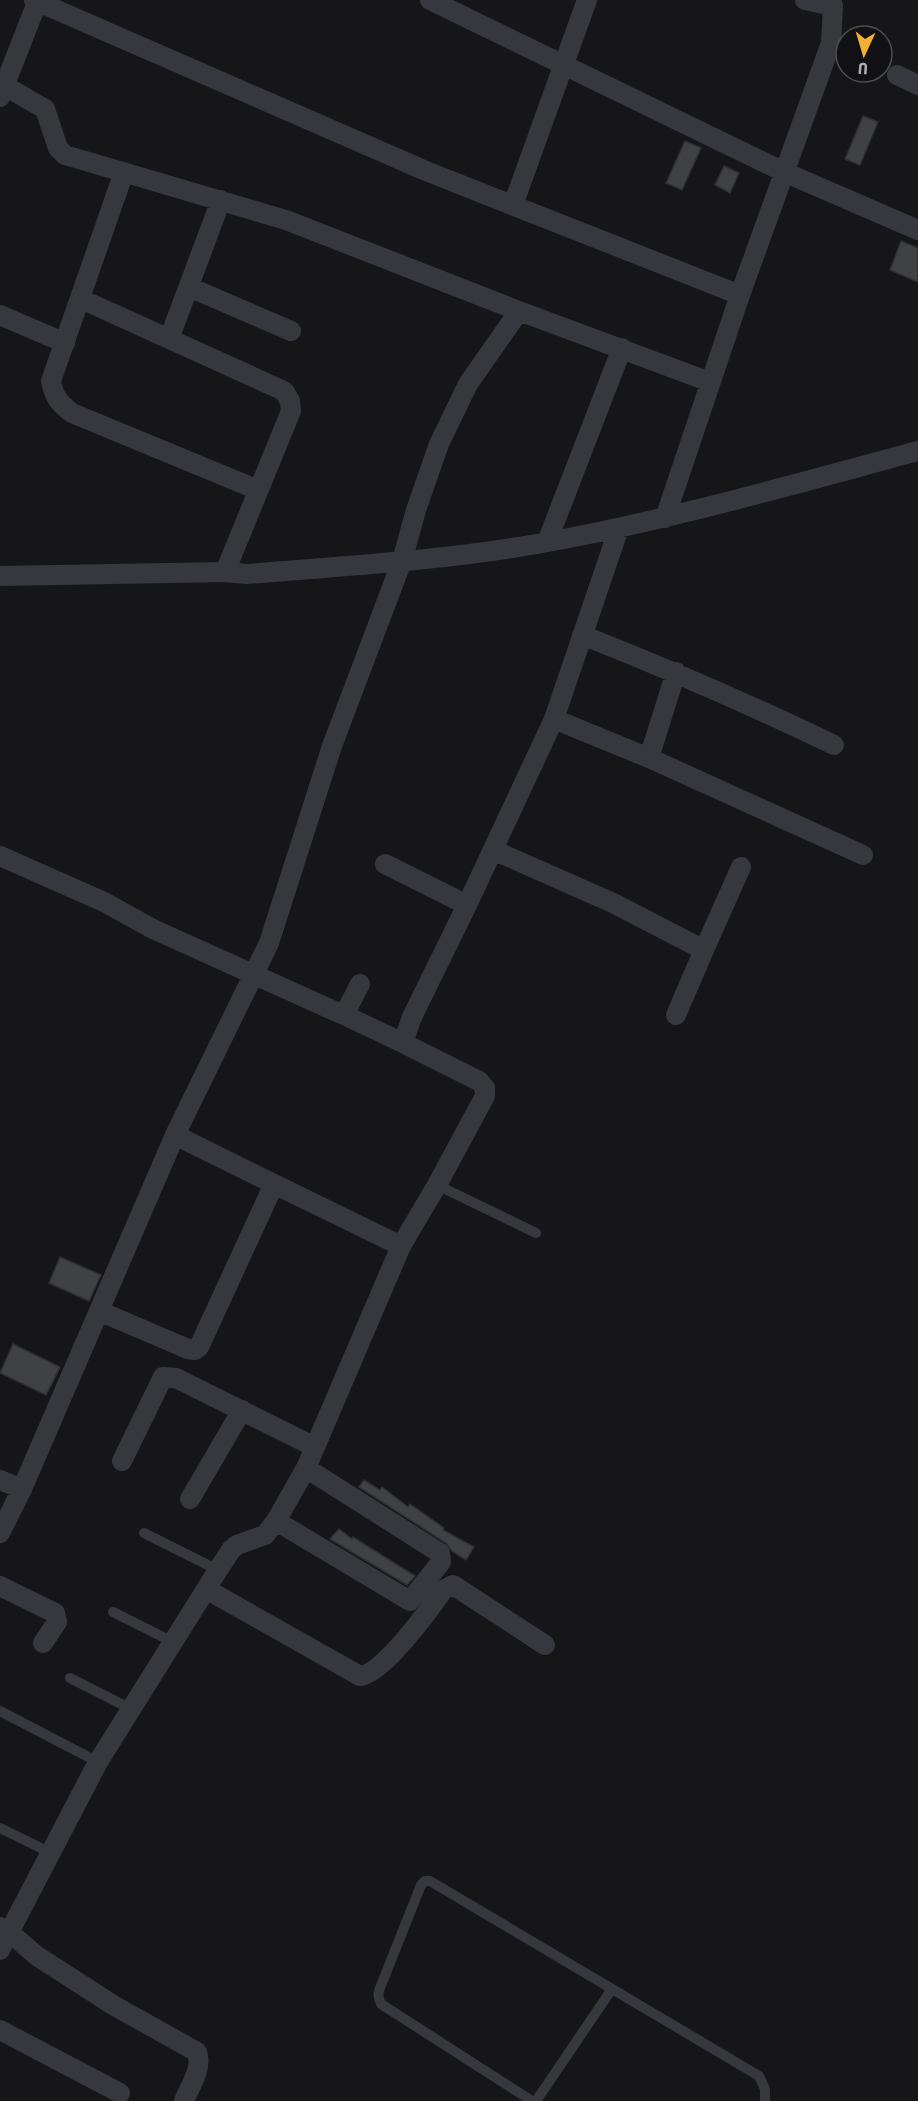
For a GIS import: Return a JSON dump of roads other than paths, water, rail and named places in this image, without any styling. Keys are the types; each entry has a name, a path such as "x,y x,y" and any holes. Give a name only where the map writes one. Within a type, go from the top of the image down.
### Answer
{"street":[{"path":"430,0 784,172 918,230"},
{"path":"513,205 587,0"},
{"path":"665,518 740,295 831,42 832,3 805,0"},
{"path":"710,382 519,311 286,220 61,152 45,109 2,92 37,1 77,9 426,171 740,295"},
{"path":"897,75 918,85"},
{"path":"124,172 51,381 53,394 59,403 72,413 258,490"},
{"path":"169,339 221,201"},
{"path":"189,287 291,331"},
{"path":"81,299 284,391 290,401 291,411 225,572"},
{"path":"0,1533 22,1489 175,1135 273,932 332,746 402,561 416,510 439,444 468,384 519,311"},
{"path":"0,315 65,343"},
{"path":"547,542 622,348"},
{"path":"0,576 225,572 247,574 402,561 547,542 665,518 918,451"},
{"path":"403,1043 412,1017 554,718 619,528"},
{"path":"582,635 750,704 834,745"},
{"path":"649,758 676,672"},
{"path":"554,718 649,758 863,855"},
{"path":"493,850 613,903 704,950"},
{"path":"0,856 104,902 153,929 403,1043 479,1081 485,1088 485,1096 401,1246 306,1468 276,1521 265,1535 255,1540 245,1541 231,1550 218,1570 98,1762 51,1853 5,1929 0,1950"},
{"path":"385,864 467,905"},
{"path":"676,1015 741,867"},
{"path":"344,1015 360,984"},
{"path":"175,1135 401,1246"},
{"path":"99,1311 195,1350 199,1347 273,1184"},
{"path":"122,1461 163,1377 176,1378 315,1447"},
{"path":"190,1499 242,1410"},
{"path":"276,1521 410,1601 441,1562 440,1552 306,1468"},
{"path":"0,1480 22,1489"},
{"path":"206,1589 360,1676 369,1674 400,1644 443,1590 453,1585 545,1645"},
{"path":"0,1586 55,1613 57,1622 43,1643"},
{"path":"5,1929 37,1956 104,1999 197,2052 199,2066 184,2101"},
{"path":"0,2030 120,2093"}],"lane":[{"path":"437,1185 536,1233"},
{"path":"144,1533 218,1570"},
{"path":"113,1612 173,1642"},
{"path":"70,1678 131,1709"},
{"path":"0,1711 98,1762"},
{"path":"0,1828 51,1853"},
{"path":"612,1989 534,2101 381,2004 378,1999 378,1993 421,1885 425,1881 430,1881 759,2076 765,2089 765,2101"}]}
